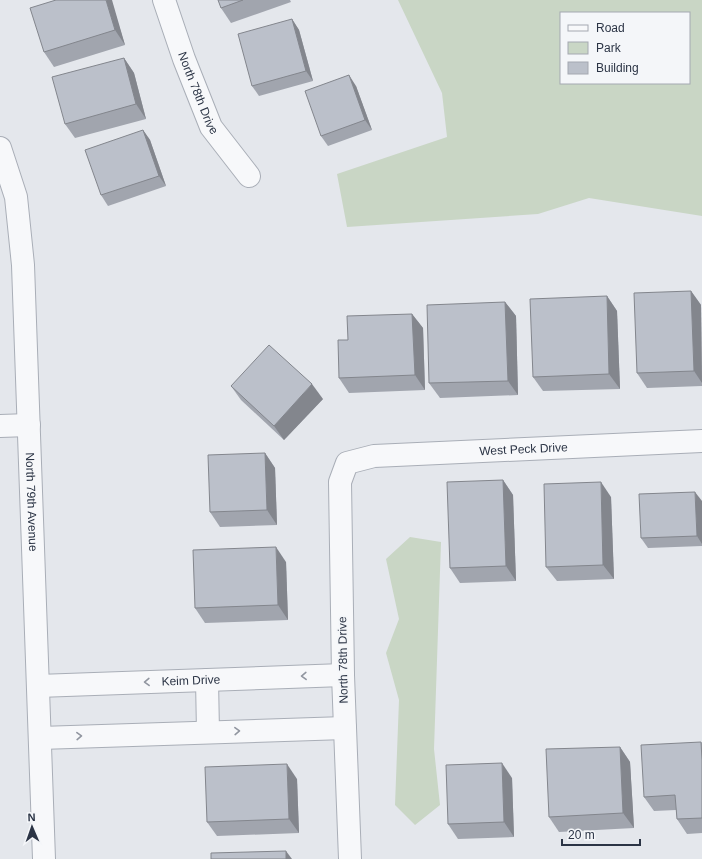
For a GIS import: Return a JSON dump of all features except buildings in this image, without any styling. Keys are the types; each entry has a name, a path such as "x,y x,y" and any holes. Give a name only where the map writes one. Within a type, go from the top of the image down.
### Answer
{"street":[{"name":"North 78th Drive","path":"164,0 184,59 211,127 249,176"},
{"name":"North 79th Avenue","path":"0,148 16,197 23,266 44,859"},
{"path":"0,426 29,425"},
{"name":"West Peck Drive","path":"347,463 374,456 702,441"},
{"name":"North 78th Drive","path":"347,463 340,482 343,675 350,859"},
{"name":"Keim Drive","path":"38,686 343,675"},
{"path":"207,680 208,732"},
{"path":"40,738 345,728"}],"green space":[{"path":"398,0 702,0 702,216 589,198 538,214 347,227 337,174 447,137 442,93"},
{"path":"410,537 441,542 434,749 440,805 415,825 395,805 399,700 386,653 399,619 386,559"}]}
